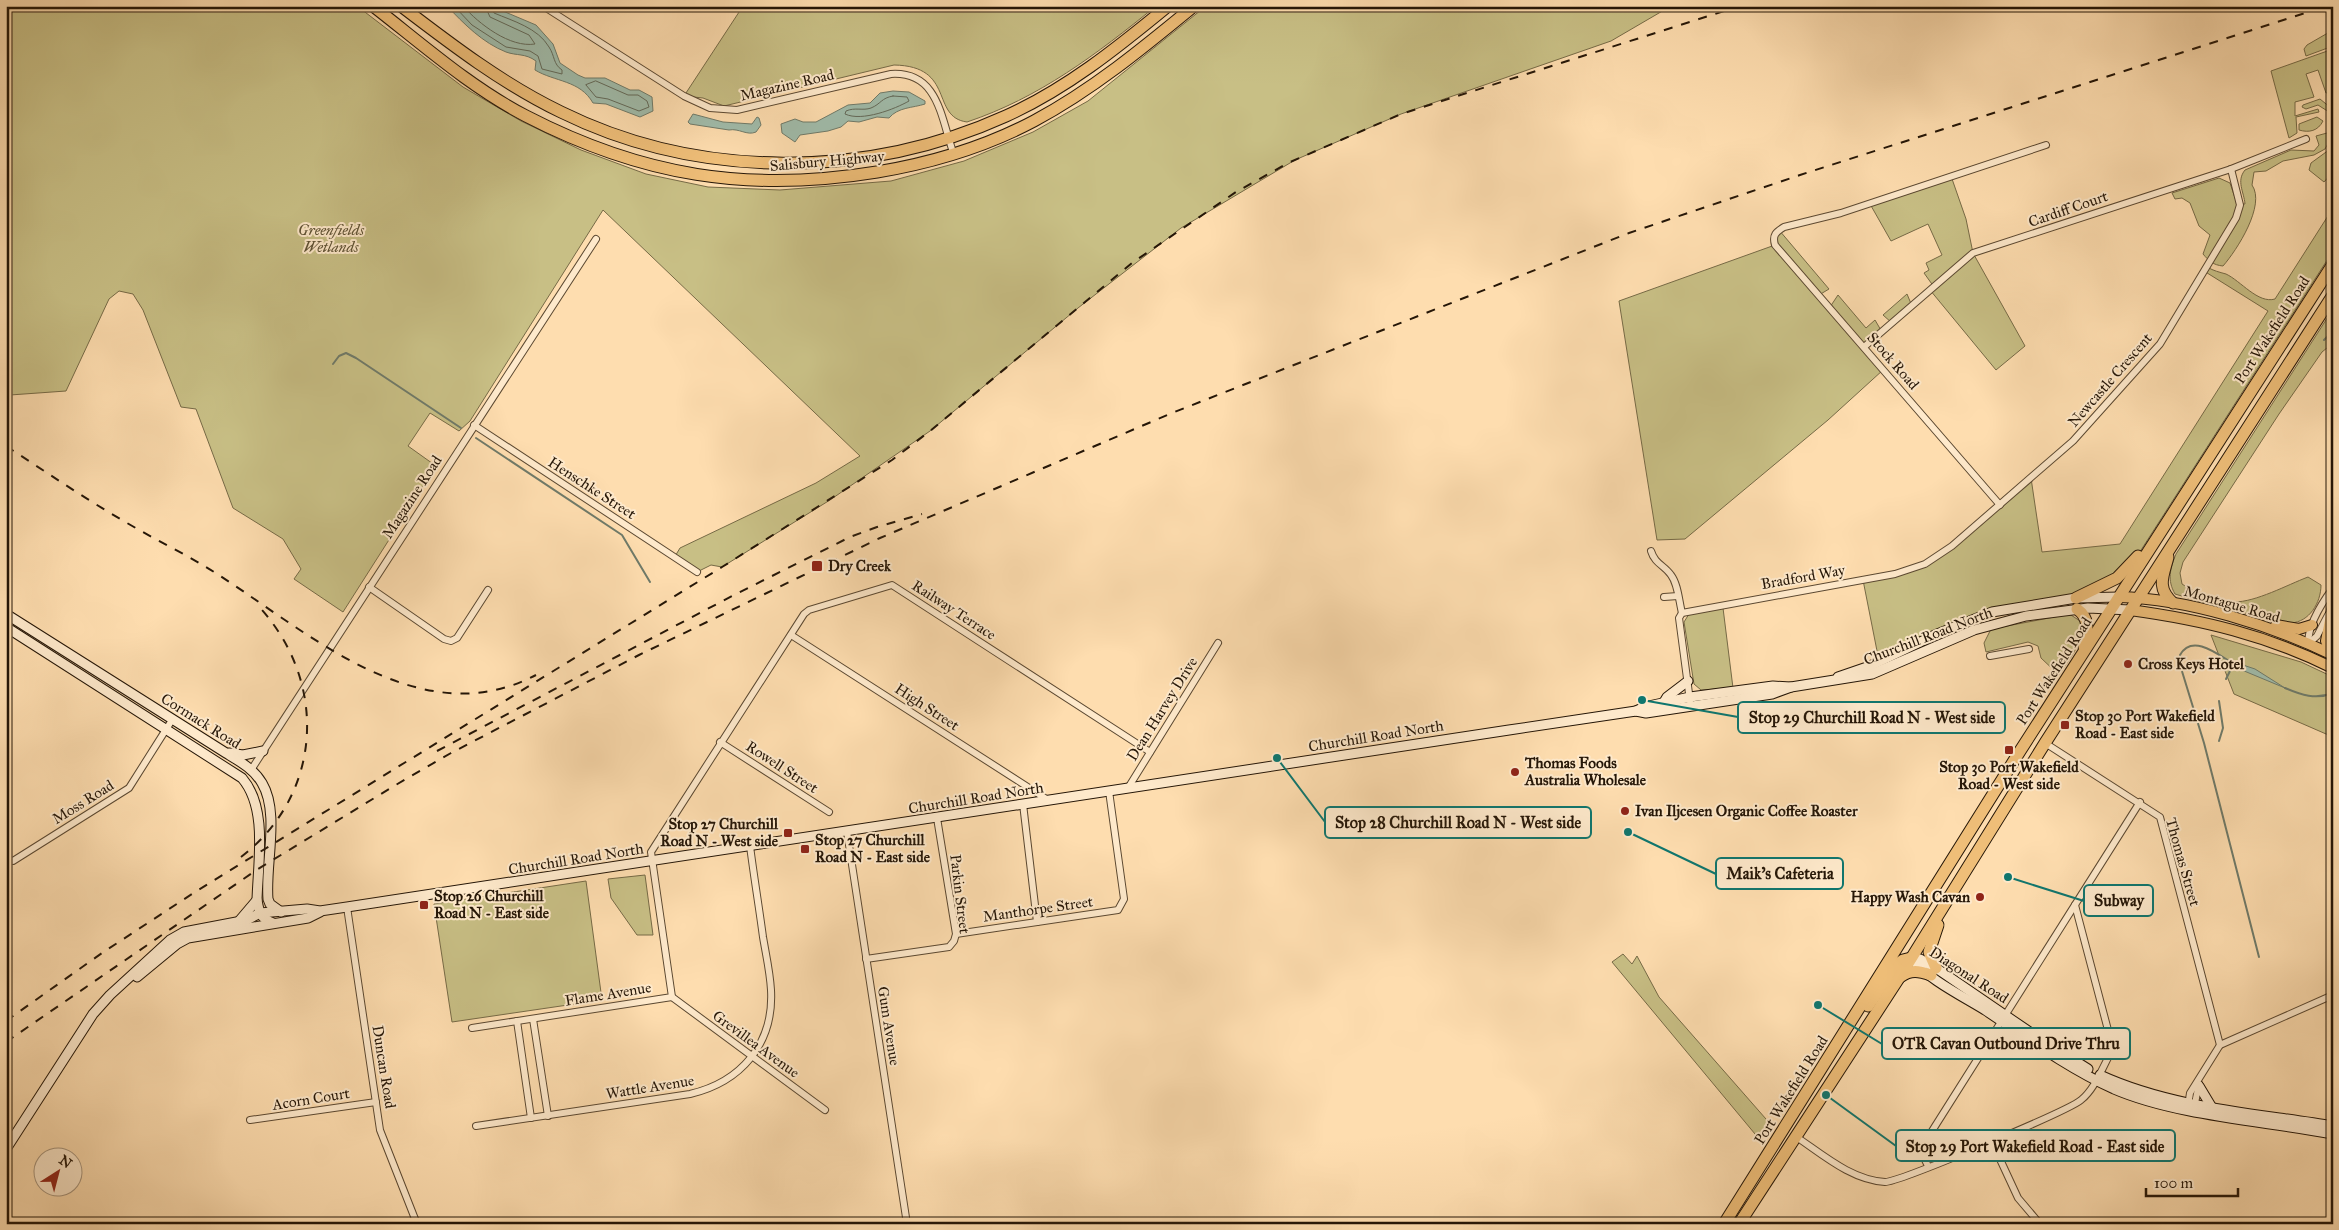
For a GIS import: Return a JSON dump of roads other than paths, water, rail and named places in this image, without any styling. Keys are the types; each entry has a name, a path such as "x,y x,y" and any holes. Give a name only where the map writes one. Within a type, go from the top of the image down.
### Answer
{"highway":[{"name":"Salisbury Highway","path":"373,6 466,78 524,115 583,143 634,161 724,179 787,182 898,169 954,155 1033,121 1112,72 1194,6"},
{"name":"Salisbury Highway","path":"401,6 505,82 561,113 621,137 684,153 748,162 814,163 878,156 948,138 1007,116 1064,85 1117,48 1168,6"},
{"name":"Port Wakefield Road","path":"1724,1224 1842,1038 1980,814 2333,264"},
{"name":"Port Wakefield Road","path":"1738,1223 1899,978 2045,742 2333,295"},
{"path":"2082,654 2087,622 2076,604 2124,572 2168,520"},
{"path":"2170,548 2162,587 2165,596 2173,603"},
{"path":"2020,751 2038,740 2045,742"},
{"path":"1980,814 1990,820 2005,806"},
{"path":"1899,978 1906,973 1916,970 1934,972 1930,955 1931,944 1953,889"},
{"path":"1842,1038 1878,995 1897,964 1911,958 1910,948 1924,905"}],"main road":[{"name":"Montague Road","path":"2119,597 2138,597 2173,603 2265,626 2308,644 2313,652 2332,660"},
{"path":"2332,660 2326,641 2333,605"},
{"name":"Montague Road","path":"2130,610 2198,620 2332,660"},
{"path":"2222,615 2247,617 2291,628 2312,625"},
{"path":"2270,640 2289,644 2308,644"}],"street":[{"name":"Magazine Road","path":"542,6 684,96 710,108 737,110 891,74 914,76 931,90 954,155"},
{"name":"Cardiff Court","path":"1864,348 1972,254 2231,169 2306,139"},
{"name":"Stock Road","path":"2000,505 1775,245 1774,238 1777,231 1797,224 1841,213 2046,145"},
{"name":"Newcastle Crescent","path":"2000,505 2073,441 2160,344 2238,214 2240,205 2231,169"},
{"name":"Magazine Road","path":"251,770 596,239"},
{"name":"Henschke Street","path":"474,425 697,572"},
{"name":"Bradford Way","path":"1682,613 1895,574 1925,564 1952,546 2000,505"},
{"path":"1651,551 1657,564 1671,575 1678,596 1682,613 1679,618 1690,701"},
{"name":"Railway Terrace","path":"651,861 651,852 657,839 809,610 892,585 1150,752"},
{"path":"369,587 444,639 451,641 457,638 488,590"},
{"path":"2308,644 2312,625 2333,588"},
{"path":"1664,597 1678,596"},
{"name":"Churchill Road North","path":"1636,711 1646,713 1690,701 1773,686 1791,687 1872,674 1974,630 2076,604 2119,597"},
{"name":"Churchill Road North","path":"1826,682 1870,666 1976,618 2011,607 2076,604 2130,610"},
{"path":"2308,644 2317,636 2333,605"},
{"name":"Cormack Road","path":"6,614 172,720 226,752 251,770 261,782 268,797 270,828 268,899 270,904 281,912"},
{"path":"1974,630 1976,618"},
{"name":"Cormack Road","path":"6,627 227,768 249,786 258,810 257,900 260,913"},
{"name":"High Street","path":"791,635 1048,800"},
{"name":"Dean Harvey Drive","path":"1128,788 1218,644"},
{"path":"1990,656 2029,649"},
{"path":"1664,702 1667,697 1688,681"},
{"name":"Churchill Road North","path":"6,1149 93,1014 110,995 128,981 131,975 175,936 195,929 247,920 260,913 307,909 320,911 347,907 1636,711 1664,702 1690,701"},
{"name":"Moss Road","path":"6,860 13,861 129,788 172,720"},
{"name":"Rowell Street","path":"720,742 829,812"},
{"name":"Thomas Street","path":"2045,742 2140,802 2160,817 2220,1045"},
{"path":"226,752 243,755 263,751"},
{"path":"227,768 251,770 257,790 258,810"},
{"name":"Manthorpe Street","path":"956,934 1118,910 1124,899 1109,791"},
{"path":"1928,1166 1920,1150 2140,802"},
{"path":"1023,804 1038,922"},
{"name":"Parkin Street","path":"866,958 949,947 954,942 956,934 937,818"},
{"name":"Gum Avenue","path":"847,832 907,1224"},
{"name":"Wattle Avenue","path":"476,1126 707,1090 722,1083 743,1068 753,1057 768,1023 771,991 750,846"},
{"name":"Flame Avenue","path":"472,1028 672,997 651,861"},
{"path":"238,922 251,910 257,900"},
{"path":"1795,1136 1854,1175 1887,1182 1992,1142 2080,1101 2091,1089 2113,1049 2075,905"},
{"name":"Duncan Road","path":"347,907 380,1130 417,1224"},
{"name":"Churchill Road North","path":"128,981 134,980 177,944 188,938 308,918 320,911"},
{"path":"260,913 265,920 273,923"},
{"name":"Diagonal Road","path":"1911,958 2097,1077 2131,1094 2333,1134"},
{"path":"2191,1106 2200,1082 2220,1045 2333,995"},
{"name":"Grevillea Avenue","path":"672,997 825,1110"},
{"path":"533,1019 548,1116"},
{"path":"517,1021 531,1118"},
{"path":"2200,1082 2211,1106"},
{"name":"Acorn Court","path":"250,1120 376,1102"},
{"name":"Diagonal Road","path":"2191,1106 2211,1106 2333,1126"},
{"path":"1992,1142 2018,1198 2040,1224"}],"water":[{"path":"447,6 491,6 536,25 553,44 560,63 585,78 605,78 630,90 639,90 652,97 653,111 640,117 606,104 593,103 588,95 567,82 535,70 536,61 532,58 506,52 489,44"},
{"path":"893,91 909,92 925,101 925,104 901,110 889,118 877,117 859,122 848,121 841,127 828,131 800,135 795,142 782,133 781,124 795,119 803,122 816,122 848,105 870,103 880,93"},
{"path":"693,114 723,122 752,124 757,117 761,125 756,132 749,133 690,124 688,122"},
{"path":"2243,665 2255,669 2285,688 2237,668 2237,666"}],"waterway":[{"path":"2324,340 2333,331"},
{"path":"333,364 339,356 346,353 461,428"},
{"path":"476,438 622,535 650,582"},
{"path":"2237,666 2215,652 2200,646 2186,648 2180,655 2181,668 2204,743 2259,957"},
{"path":"2226,679 2231,669 2230,663"},
{"path":"2285,688 2309,696 2333,693"},
{"path":"2219,701 2223,728 2219,741"}],"railway":[{"path":"6,1021 102,953 195,892 892,460 930,431 1132,263 1236,192 1288,163 1401,114 1740,6"},
{"path":"6,1042 258,869 451,753 639,655 880,538 1172,413 1629,233 1800,175 2327,6"},
{"path":"6,446 101,508 206,567 321,643 362,666 404,684 447,693 491,691 536,675"},
{"path":"437,751 734,595 850,537 922,514"},
{"path":"241,857 268,832 288,803 301,771 307,738 306,705 298,672 283,640 262,610"}],"place":[{"name":"Dry Creek","path":"817,566"},
{"name":"Cross Keys Hotel","path":"2128,664"},
{"name":"Stop 29 Churchill Road N - West side","path":"1642,700"},
{"name":"Stop 30 Port Wakefield Road - East side","path":"2065,725"},
{"name":"Stop 30 Port Wakefield Road - West side","path":"2009,750"},
{"name":"Stop 28 Churchill Road N - West side","path":"1277,758"},
{"name":"Thomas Foods Australia Wholesale","path":"1515,772"},
{"name":"Ivan Iljcesen Organic Coffee Roaster","path":"1625,811"},
{"name":"Maik's Cafeteria","path":"1628,832"},
{"name":"Stop 27 Churchill Road N - West side","path":"788,833"},
{"name":"Stop 27 Churchill Road N - East side","path":"805,849"},
{"name":"Subway","path":"2008,877"},
{"name":"Happy Wash Cavan","path":"1980,897"},
{"name":"Stop 26 Churchill Road N - East side","path":"424,905"},
{"name":"OTR Cavan Outbound Drive Thru","path":"1818,1005"},
{"name":"Stop 29 Port Wakefield Road - East side","path":"1826,1095"}],"park label":[{"name":"Greenfields Wetlands","path":"331,238"}]}
